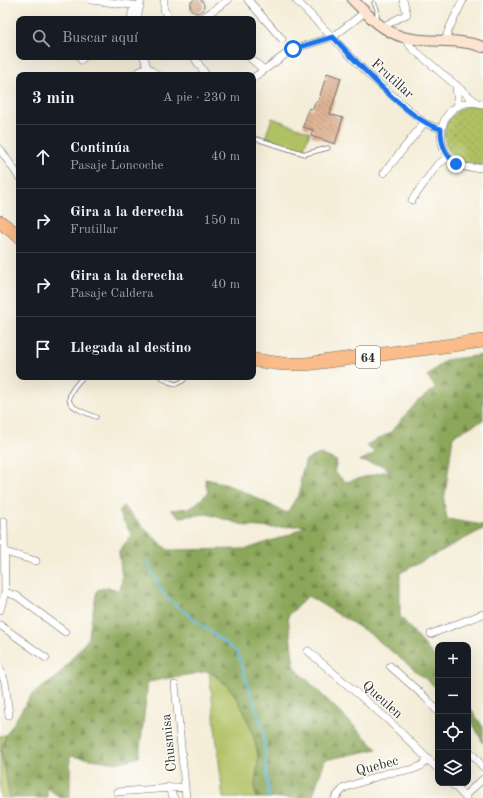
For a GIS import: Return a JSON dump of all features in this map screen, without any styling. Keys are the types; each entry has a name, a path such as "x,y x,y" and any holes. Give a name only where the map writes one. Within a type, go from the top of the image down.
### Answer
{"highway":[{"path":"0,222 16,234"},
{"path":"0,231 16,242"},
{"name":"64","path":"256,360 290,364 316,363 483,341"},
{"name":"64","path":"256,368 283,372 315,371 483,349"}],"street":[{"path":"91,0 140,3"},
{"path":"164,0 164,10 168,16"},
{"path":"212,16 228,0"},
{"path":"248,0 282,39"},
{"name":"Frutillar","path":"296,0 369,75 424,123 441,129"},
{"path":"353,0 379,25 403,37 459,41 483,47"},
{"path":"379,25 407,14 403,0"},
{"path":"446,40 448,31 463,0"},
{"path":"131,16 132,12 140,3"},
{"path":"138,16 140,3"},
{"path":"256,76 293,49 333,37 365,12"},
{"path":"403,37 413,49 480,103"},
{"path":"145,60 147,67 153,72"},
{"path":"196,60 204,72"},
{"path":"252,60 264,70"},
{"path":"139,72 147,67"},
{"path":"456,85 458,106"},
{"path":"480,103 467,103 458,106 447,116 441,129 442,144 449,157 456,164 466,168 483,167"},
{"path":"384,173 424,123"},
{"path":"0,149 16,172"},
{"path":"412,200 437,165 449,157"},
{"path":"0,610 5,592 4,521"},
{"path":"5,552 36,562"},
{"path":"5,592 17,596 65,632"},
{"path":"431,634 483,614"},
{"path":"0,625 46,658"},
{"name":"Queulen","path":"308,651 387,719 435,766"},
{"path":"390,666 426,698 435,708"},
{"path":"0,669 5,682 9,716"},
{"name":"Chusmisa","path":"175,685 186,798"},
{"path":"469,750 483,767"},
{"name":"Quebec","path":"335,798 344,788 387,773 412,770 420,766 428,759"},
{"path":"455,786 465,797 483,779"},
{"path":"117,792 185,787"},
{"name":"Chusmisa","path":"168,788 174,798"}],"lane":[{"path":"374,3 377,9 379,25"},
{"path":"256,139 305,154 328,148"},
{"path":"80,380 71,391 69,399 70,403 77,409 96,417"},
{"path":"166,380 176,384 181,380"}],"green space":[{"path":"469,105 483,107 483,165 464,165 460,163 450,153 444,138 446,124 450,118 461,108"},
{"path":"272,118 310,132 303,151 265,138"},
{"path":"483,355 483,420 453,436 444,502 447,519 483,525 483,529 400,573 400,616 435,657 435,687 369,633 308,596 288,616 294,667 377,749 325,760 312,798 257,798 255,788 258,759 255,743 248,722 235,695 225,684 209,671 148,682 139,757 118,763 70,756 70,798 61,798 47,788 47,798 10,798 1,751 6,735 32,694 55,679 88,639 97,590 108,587 120,591 122,579 119,551 132,535 119,513 123,506 168,550 247,549 291,534 306,525 274,528 247,526 207,514 180,517 170,510 191,508 208,493 205,479 216,481 237,489 287,513 300,492 301,476 306,460 320,454 337,461 334,472 346,482 390,470 381,465 360,461 375,453 366,445 390,433 418,401 436,388 427,376 445,360"},
{"path":"209,671 231,689 240,703 248,722 255,742 258,758 255,783 255,793 257,798 223,798"},
{"path":"471,709 483,727 483,743 471,720"},
{"path":"6,735 1,751 10,798 0,798 0,736"}],"building":[{"path":"197,-1 202,1 204,6 202,11 197,13 192,11 190,6 192,1"},
{"path":"327,73 341,78 330,114 343,118 335,144 311,136 313,130 303,127 309,108 313,109 315,102 318,102"}],"waterway":[{"path":"147,560 165,597 237,652 263,730 269,798"}],"route":[{"path":"293,49 333,37 369,75 424,123 428,126 441,129 443,149 456,164"}]}
